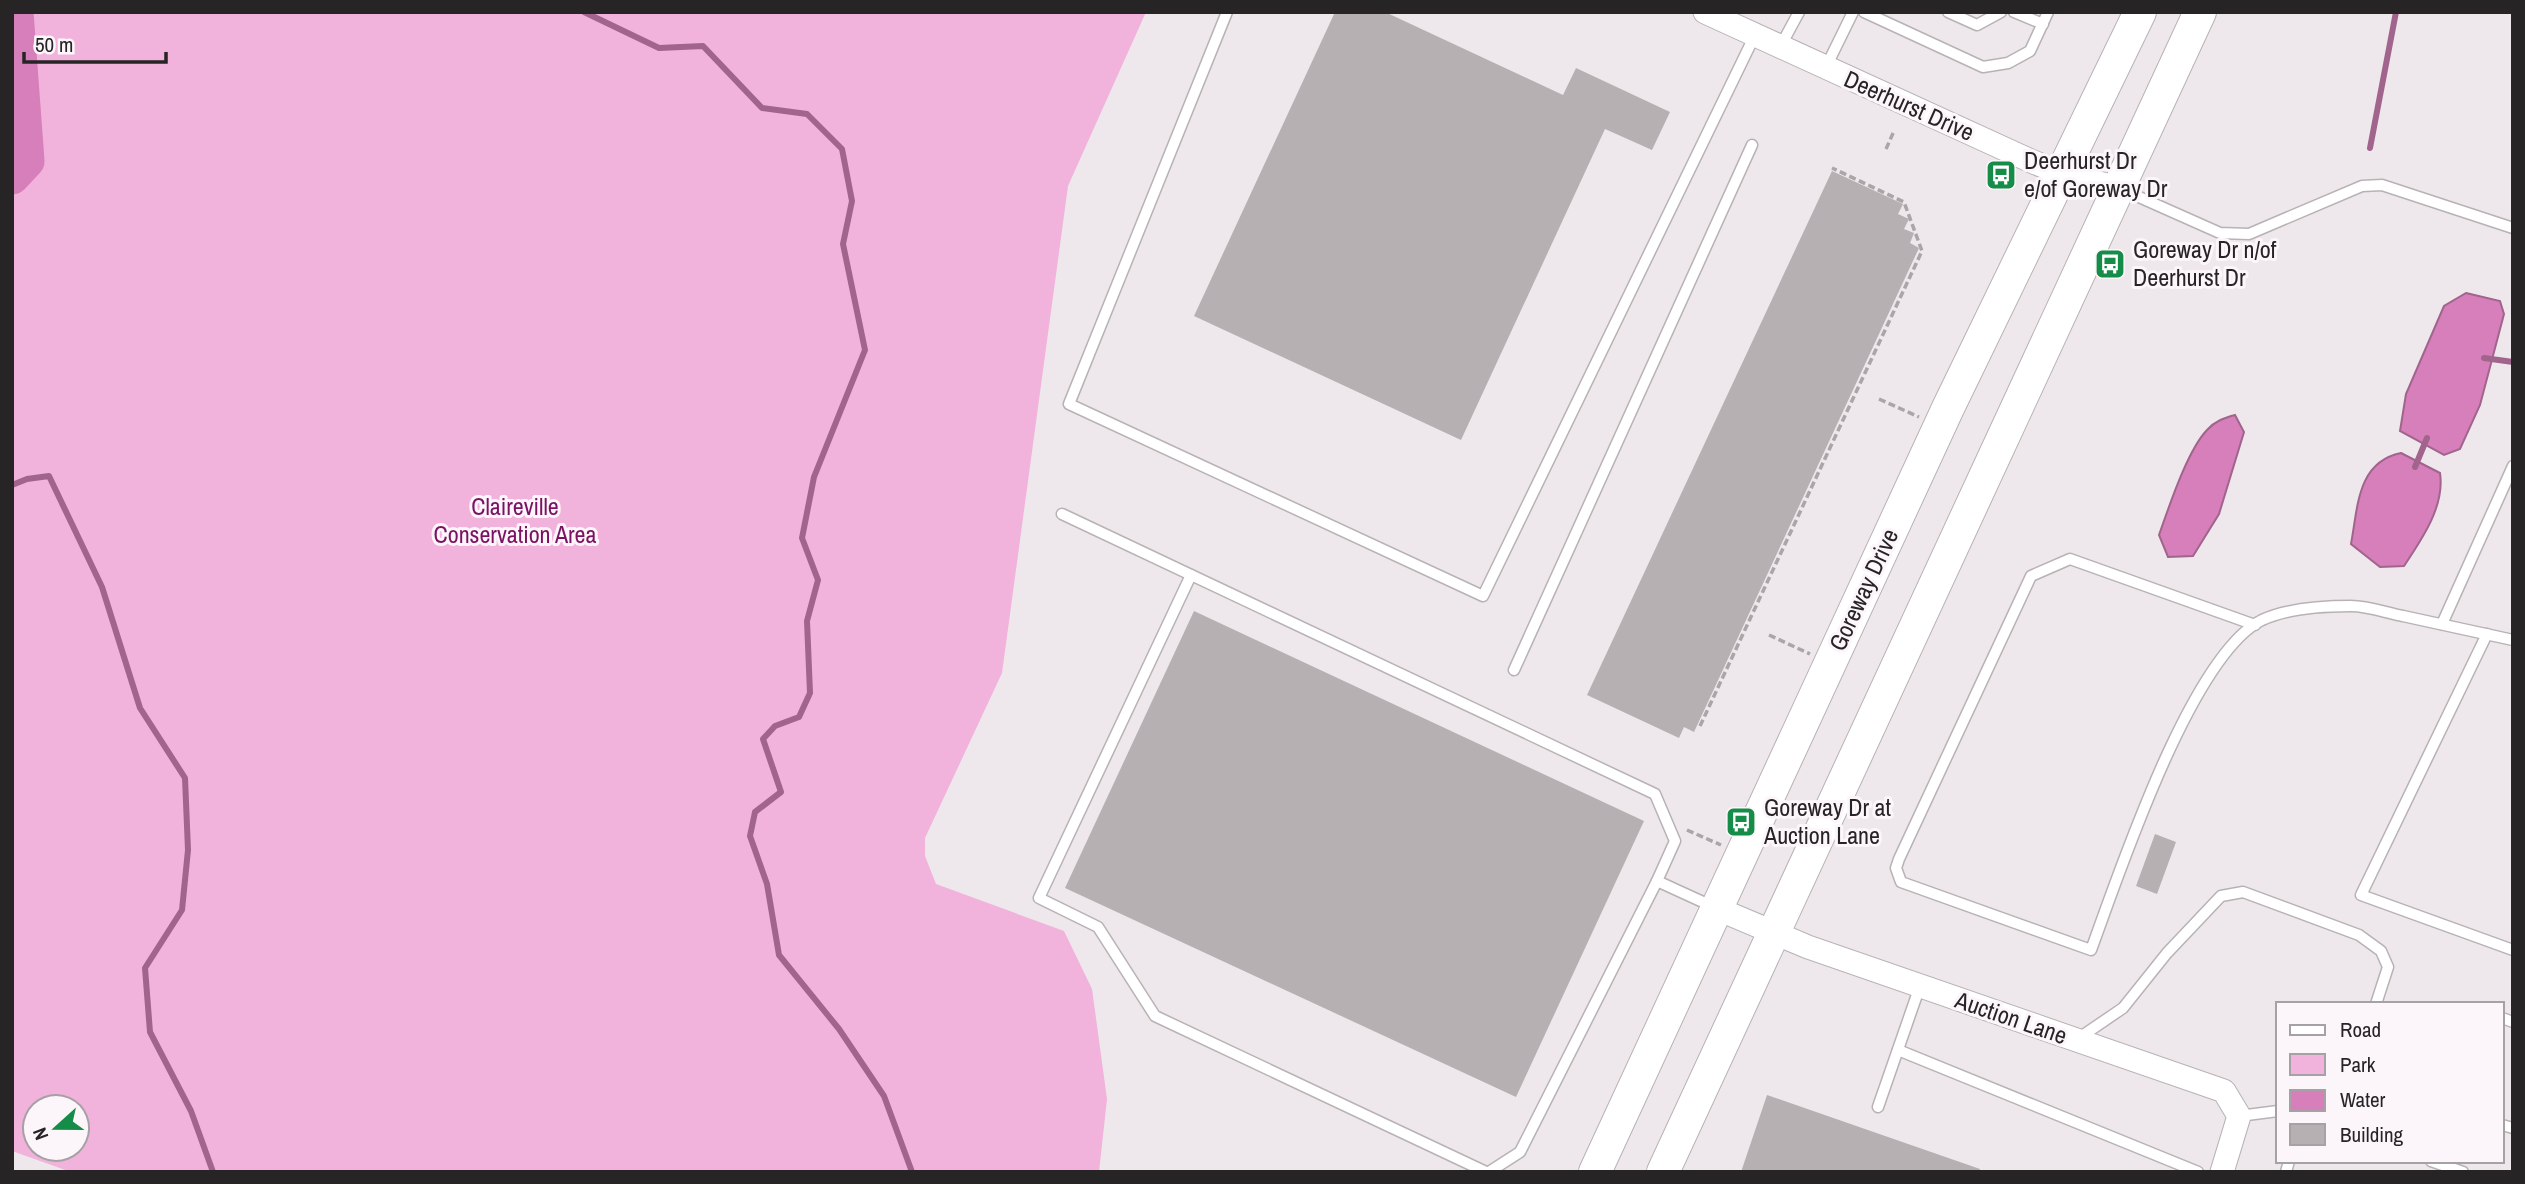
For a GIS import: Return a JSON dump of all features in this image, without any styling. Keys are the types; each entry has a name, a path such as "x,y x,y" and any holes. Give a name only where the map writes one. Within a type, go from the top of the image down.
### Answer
{"main road":[{"name":"Goreway Drive","path":"1595,1172 1948,408 2140,12"},
{"path":"1663,1172 2200,12"}],"street":[{"name":"Deerhurst Drive","path":"1705,12 1779,49 2063,174 2118,188"},
{"name":"Auction Lane","path":"1718,909 1920,986 2224,1091 2239,1116"},
{"path":"2222,1172 2239,1116"}],"lane":[{"path":"1227,12 1069,404 1483,596 1706,141 1754,37"},
{"path":"1779,49 1799,12"},
{"path":"1825,69 1853,12"},
{"path":"1948,12 1977,25 2001,12"},
{"path":"2014,12 2043,24"},
{"path":"1871,14 1983,67 2008,63 2030,51 2048,12"},
{"path":"1514,670 1752,145"},
{"path":"2118,188 2220,233 2235,236 2249,234 2362,186 2382,185 2513,228"},
{"path":"2442,624 2513,466"},
{"path":"1062,514 1655,794 1675,841 1520,1153 1488,1172 1154,1016 1098,927 1039,898 1191,575"},
{"path":"2255,625 2070,559 2031,576 1899,859 1896,868 1901,882 2091,950 2136,828 2196,696 2229,646 2255,625 2277,615 2308,609 2355,606 2513,640"},
{"path":"2487,634 2361,895 2513,950"},
{"path":"1657,881 1718,909"},
{"path":"2075,1040 2123,1008 2167,953 2221,896 2243,892 2359,935 2381,951 2388,967 2377,1002"},
{"path":"1878,1107 1920,986"},
{"path":"1898,1050 2198,1172"},
{"path":"2239,1116 2276,1111"},
{"path":"2437,1163 2463,1172"}],"path":[{"path":"1886,149 1894,131"},
{"path":"1700,726 1922,251 1904,201 1832,168"},
{"path":"1879,399 1921,418"},
{"path":"1769,635 1812,655"},
{"path":"1682,828 1723,846"}],"green space":[{"name":"Claireville Conservation Area","path":"12,12 1146,12 1068,186 1002,673 925,838 925,856 936,884 1064,931 1092,989 1107,1099 1099,1172 71,1172 46,1163 91,1163 91,1093 21,1093 21,1154 12,1151"}],"water":[{"path":"2466,293 2500,301 2504,314 2480,405 2460,449 2444,455 2400,431 2406,394 2444,306"},
{"path":"2235,415 2244,432 2219,514 2193,556 2168,557 2159,535 2192,451 2210,427"},
{"path":"2401,453 2440,473 2439,498 2431,522 2404,566 2380,567 2351,544 2358,501 2368,476 2376,466"}],"building":[{"path":"1335,12 1385,12 1563,95 1576,68 1670,112 1652,150 1605,129 1461,440 1194,316"},
{"path":"1832,171 1903,204 1898,214 1909,219 1904,229 1914,233 1910,243 1919,248 1694,732 1684,727 1679,738 1587,695"},
{"path":"1194,611 1644,821 1516,1097 1065,888"},
{"path":"2155,834 2176,842 2157,894 2136,886"},
{"path":"1767,1095 1980,1169 1979,1172 1741,1172"}],"waterway":[{"path":"12,177 27,161 16,12"},
{"path":"584,12 659,48 703,46 762,108 807,114 842,149 852,201 843,244 865,350 814,477 802,538 818,580 807,621 810,693 799,717 775,726 763,739 781,792 755,812 750,836 767,884 779,955 839,1029 884,1096 912,1172"},
{"path":"2370,148 2396,12"},
{"path":"2484,358 2513,362"},
{"path":"2415,467 2427,438"},
{"path":"12,485 27,479 49,476 102,587 140,708 185,778 188,850 182,910 145,968 150,1032 191,1111 213,1172"}],"place":[{"name":"Deerhurst Dr e/of Goreway Dr","path":"2001,175"},
{"name":"Goreway Dr n/of Deerhurst Dr","path":"2110,264"},
{"name":"Goreway Dr at Auction Lane","path":"1741,822"}]}
